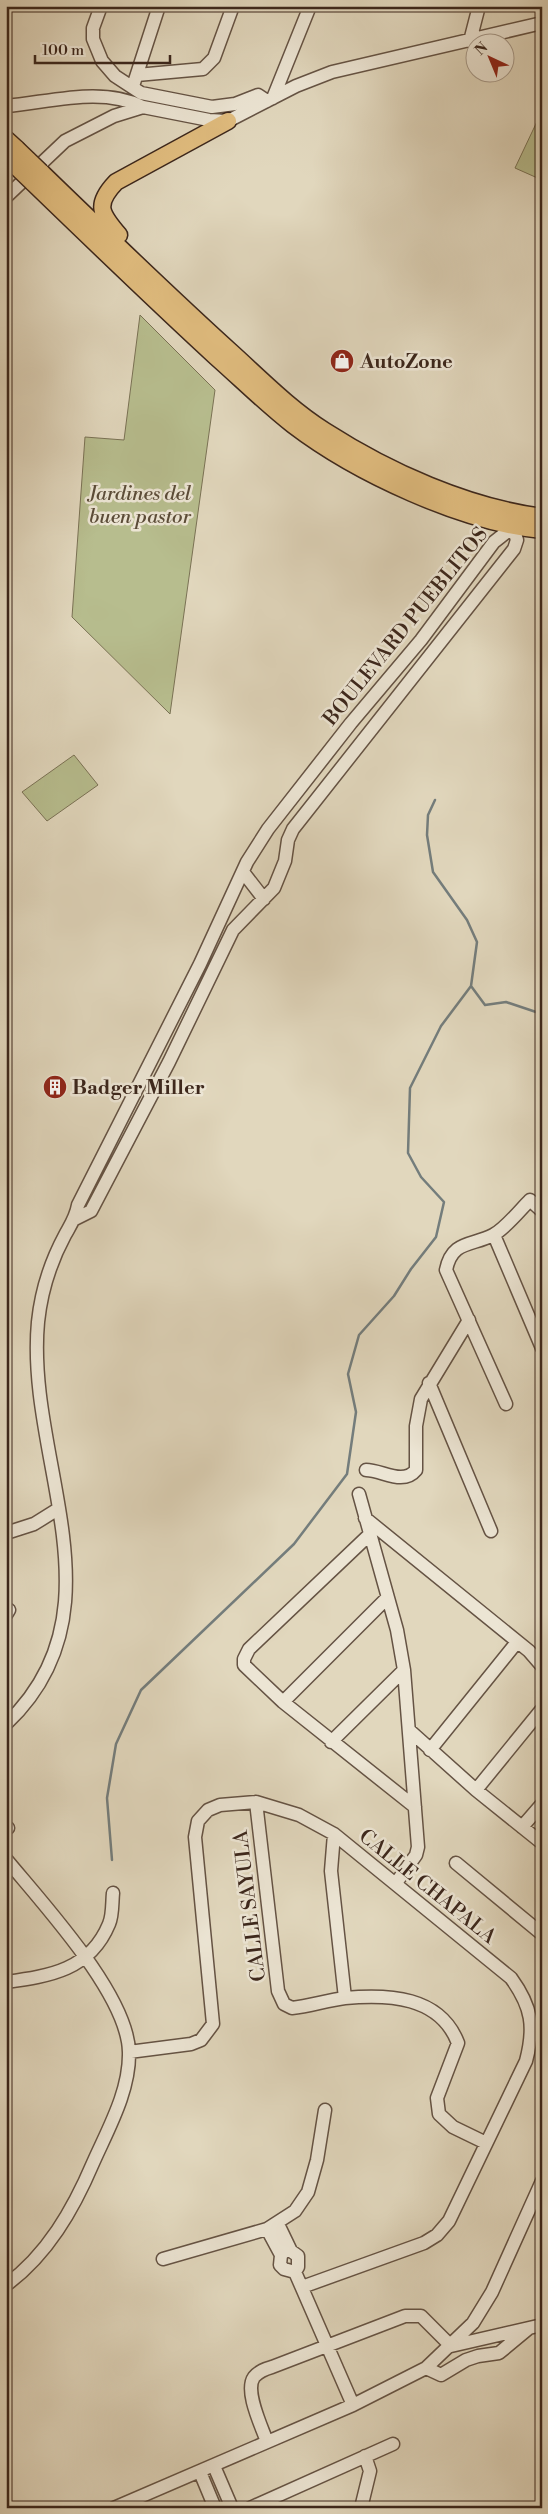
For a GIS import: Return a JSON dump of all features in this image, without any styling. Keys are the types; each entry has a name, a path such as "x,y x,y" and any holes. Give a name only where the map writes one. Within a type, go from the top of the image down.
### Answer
{"main road":[{"path":"169,294 104,217 102,209 104,195 116,182 228,121"},
{"path":"10,151 167,312 293,425 340,455 406,489 459,511 513,527 541,521"},
{"path":"36,177 169,294 286,402 325,431 412,477 463,500 541,521"},
{"path":"497,508 513,527"}],"street":[{"path":"101,6 93,28 93,39 102,61 115,76 135,82 203,69 214,58 232,6"},
{"path":"159,6 135,82 141,93 212,107 235,104 258,95 270,99"},
{"path":"270,99 310,6"},
{"path":"472,32 479,6"},
{"path":"506,32 542,23"},
{"path":"6,197 65,141 114,116 143,107 156,108 209,120 228,121 270,99 332,72 466,42"},
{"path":"6,106 107,96 129,100 143,107"},
{"name":"BOULEVARD PUEBLITOS","path":"6,1724 31,1697 41,1680 58,1644 63,1625 67,1584 58,1509 40,1404 37,1362 38,1321 51,1268 65,1235 75,1219 78,1204 154,1055 243,872 283,808 421,640 494,542 513,527 517,540 514,549 293,829 274,888 233,930 169,1062 91,1211 75,1219"},
{"path":"421,640 420,648 422,652 433,650"},
{"path":"391,676 400,676 404,680 405,685"},
{"path":"243,872 264,899"},
{"path":"154,1055 169,1062"},
{"path":"506,1404 446,1270 452,1253 459,1247 494,1235 530,1200 542,1211"},
{"path":"494,1235 542,1348"},
{"path":"366,1470 386,1476 407,1477 416,1470 416,1426 421,1399 469,1320"},
{"path":"429,1383 491,1531"},
{"path":"359,1494 397,1630 404,1670 415,1807 416,1855 396,1883"},
{"path":"6,1533 34,1524 58,1509"},
{"path":"365,1518 530,1651 542,1666"},
{"path":"369,1535 249,1650 244,1659 244,1664 249,1671 283,1702 415,1807"},
{"path":"283,1702 387,1598"},
{"path":"430,1750 517,1642"},
{"path":"331,1742 404,1670"},
{"path":"476,1790 542,1709"},
{"path":"409,1730 476,1790 542,1843"},
{"name":"CALLE CHAPALA","path":"129,2052 191,2044 201,2040 210,2031 213,2024 214,2013 195,1837 198,1821 208,1810 220,1805 256,1802 299,1815 334,1834 511,1978 521,1992 529,2010 532,2031 526,2061 456,2210 437,2235 424,2243 302,2287"},
{"name":"CALLE SAYULA","path":"256,1802 278,1991 284,2004 292,2008 345,1998"},
{"path":"522,1827 542,1804"},
{"path":"334,1834 331,1871 345,1998 400,1997 414,2000 446,2023 454,2032 458,2043 437,2098 439,2114 453,2127 486,2143"},
{"path":"6,1859 85,1958 111,1995 124,2024 129,2052 127,2076 119,2104 84,2186 46,2247 25,2272 6,2285"},
{"path":"456,1863 542,1934"},
{"path":"6,1982 67,1970 85,1958 110,1923 113,1893"},
{"path":"163,2259 273,2226 295,2211 308,2192 317,2160 325,2110"},
{"path":"114,2508 352,2406 426,2368 473,2323 492,2292 542,2181"},
{"path":"273,2226 286,2252 280,2265 284,2269 295,2272 352,2406"},
{"path":"267,2442 250,2387 253,2378 260,2372 327,2345 413,2315 421,2316 451,2346"},
{"path":"451,2346 536,2326"},
{"path":"426,2368 442,2375 466,2360 499,2353 536,2326"},
{"path":"250,2508 393,2444"},
{"path":"361,2508 370,2470 365,2456"},
{"path":"214,2466 232,2508"},
{"path":"200,2472 215,2508"}],"green space":[{"path":"542,111 542,180 515,168"},
{"name":"Jardines del buen pastor","path":"140,315 215,390 170,714 72,617 85,437 124,440"},
{"path":"74,755 98,785 47,821 22,792"}],"waterway":[{"path":"37,159 48,149"},
{"path":"112,1860 107,1798 116,1744 141,1690 294,1544 347,1474 356,1412 348,1374 359,1335 394,1296 411,1269 436,1237 444,1202 421,1177 408,1153 410,1088 441,1026 471,986 477,942 467,920 433,872 427,835 428,815 435,800"},
{"path":"471,986 485,1005 506,1002 542,1014"}],"place":[{"name":"AutoZone","path":"342,361"},
{"name":"Badger Miller","path":"55,1087"}]}
